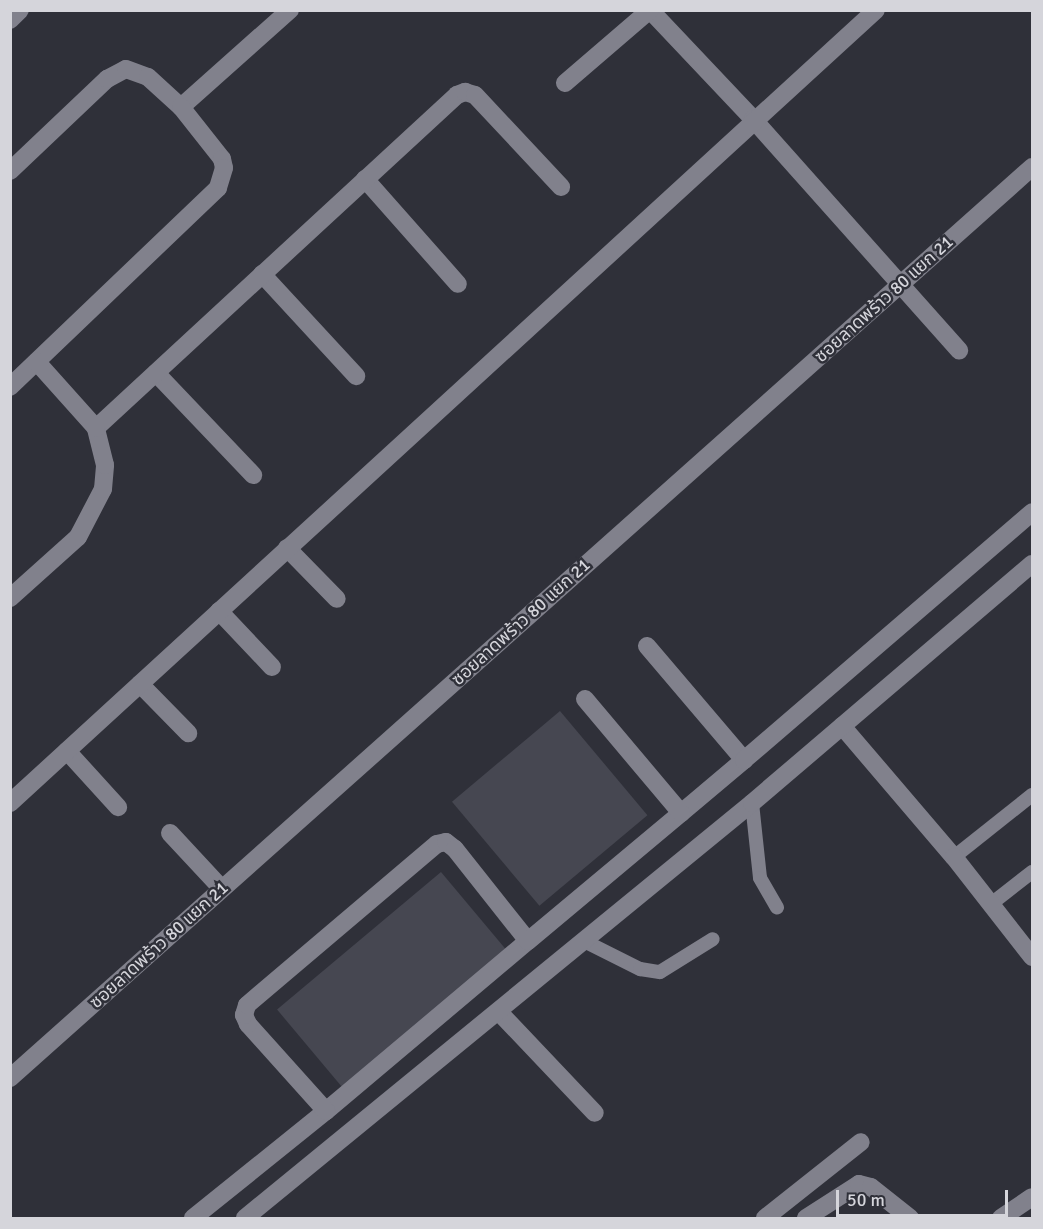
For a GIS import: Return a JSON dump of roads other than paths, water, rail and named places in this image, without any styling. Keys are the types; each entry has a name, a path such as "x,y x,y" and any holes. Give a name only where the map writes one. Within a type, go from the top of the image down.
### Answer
{"street":[{"path":"10,20 21,10"},
{"path":"181,107 290,10"},
{"path":"565,83 650,10 753,119 959,350"},
{"path":"10,803 753,119 876,10"},
{"path":"10,171 117,72 135,70 148,77 181,107 222,159 224,177 218,188 10,387"},
{"path":"96,428 457,95 465,92 484,103 561,187"},
{"name":"ซอยลาดพร้าว 80 แยก 21","path":"10,1078 1032,166"},
{"path":"365,179 458,284"},
{"path":"262,274 356,376"},
{"path":"10,598 78,537 93,514 103,489 105,465 96,428 37,362"},
{"path":"156,373 253,475"},
{"path":"193,1218 326,1111 744,760 1032,512"},
{"path":"287,548 337,599"},
{"path":"245,1218 752,803 1032,564"},
{"path":"219,611 272,667"},
{"path":"646,646 744,760"},
{"path":"140,684 188,733"},
{"path":"585,699 681,813"},
{"path":"842,726 954,857 1031,952"},
{"path":"67,751 118,807"},
{"path":"170,833 222,889"},
{"path":"326,1111 248,1024 244,1014 247,1005 437,844 446,842 528,941"},
{"path":"499,1012 595,1113"},
{"path":"765,1218 861,1142"},
{"path":"806,1218 859,1184 872,1187 910,1218"},
{"path":"1001,1218 1032,1197"}],"lane":[{"path":"954,857 1032,795"},
{"path":"752,803 760,878 777,908"},
{"path":"992,904 1032,872"},
{"path":"584,942 640,969 660,972 713,939"}]}
